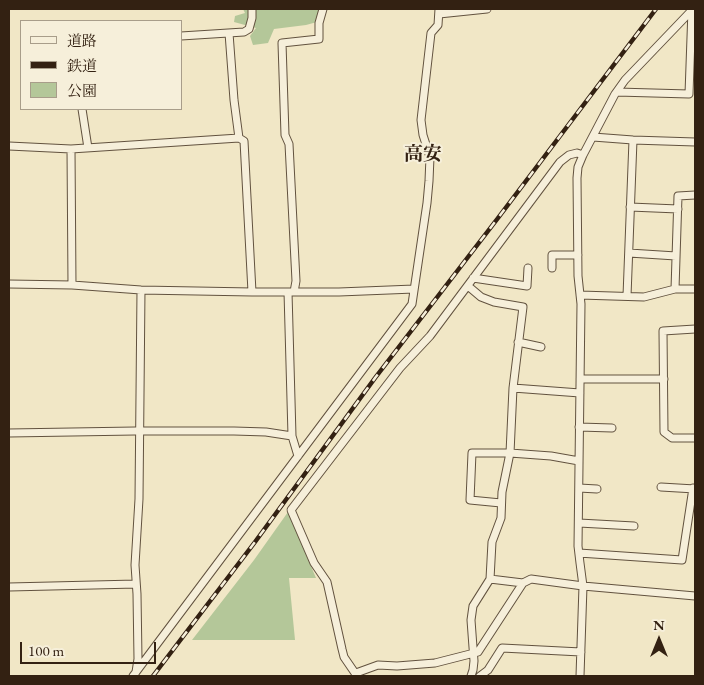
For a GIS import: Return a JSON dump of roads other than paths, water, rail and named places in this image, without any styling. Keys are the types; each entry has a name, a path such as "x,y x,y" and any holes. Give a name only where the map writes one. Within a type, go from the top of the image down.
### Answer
{"street":[{"path":"182,36 244,32 249,28 252,9"},
{"path":"298,456 292,436 291,292 296,281 289,144 285,135 282,43 319,39 319,23 323,9"},
{"path":"135,674 412,304 429,181 430,157 423,135 421,120 431,33 438,25 439,12 487,9"},
{"path":"580,676 584,586 579,552 580,295 578,276 578,167 625,80 693,9"},
{"path":"617,92 689,94 693,9"},
{"path":"229,33 239,138"},
{"path":"82,110 88,148"},
{"path":"593,137 695,142"},
{"path":"9,146 71,149 239,138 244,141 252,292"},
{"path":"627,296 633,140"},
{"path":"71,149 72,285"},
{"path":"583,155 577,153 569,155 560,162 430,336 400,368 291,510 314,563 327,582 344,657 356,674 378,665 397,666 435,662 478,652 523,583 530,579 695,596"},
{"path":"674,289 678,196 695,196"},
{"path":"630,207 678,209"},
{"path":"629,254 676,256"},
{"path":"552,268 552,255 578,256"},
{"path":"474,278 527,286 528,268"},
{"path":"9,284 72,285 141,290 252,292 414,290"},
{"path":"468,286 481,297 494,302 523,307 513,388 510,452 504,481 501,518 492,542 490,579 473,606 471,620 474,661 471,676"},
{"path":"580,295 644,297 674,289 695,289"},
{"path":"135,674 138,650 135,565 139,499 141,290"},
{"path":"695,329 663,331 664,432 672,438 695,438"},
{"path":"518,342 541,347"},
{"path":"580,379 664,378"},
{"path":"513,388 580,393"},
{"path":"580,428 612,428"},
{"path":"9,433 258,431 292,436"},
{"path":"501,503 470,500 472,452 510,452 579,461"},
{"path":"579,552 682,560 694,488 661,486"},
{"path":"579,488 597,489"},
{"path":"579,523 634,526"},
{"path":"490,579 523,583"},
{"path":"9,587 136,584"},
{"path":"480,676 488,670 502,648 581,652"}],"railway":[{"path":"153,676 255,542 375,378 656,9"}],"district":[{"name":"高安","path":"423,155"}]}
